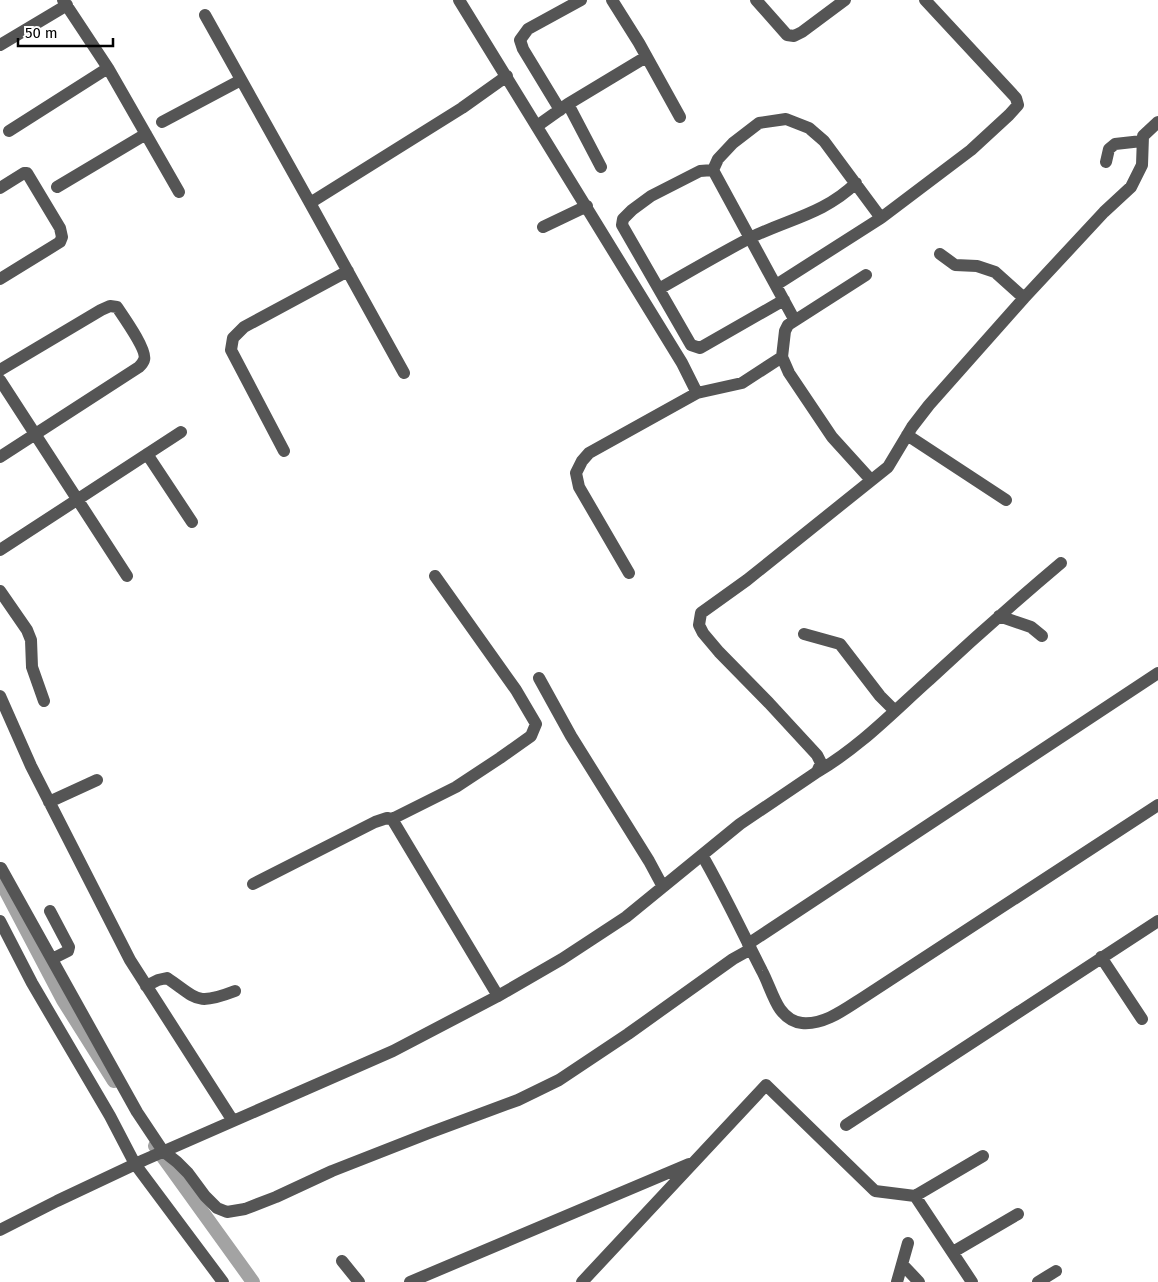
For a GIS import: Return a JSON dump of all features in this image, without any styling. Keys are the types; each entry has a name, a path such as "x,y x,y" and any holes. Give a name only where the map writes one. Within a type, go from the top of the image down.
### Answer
{"street":[{"path":"459,0 587,206 607,243 682,363 697,393"},
{"path":"581,0 528,29 520,40 523,49 564,107 601,167"},
{"path":"612,0 680,117"},
{"path":"756,0 787,35 794,36 846,0"},
{"path":"776,285 882,218 971,150 1009,116 1018,105 1016,98 924,0"},
{"path":"0,45 65,3 108,68 179,192"},
{"path":"205,16 404,373"},
{"path":"537,126 564,107 646,57"},
{"path":"9,131 108,68"},
{"path":"310,203 462,108 507,76"},
{"path":"162,122 241,80"},
{"path":"713,170 718,159 733,143 759,123 786,119 809,128 824,141 882,218"},
{"path":"817,772 821,764 818,755 703,633 699,625 701,613 747,580 888,467 907,435 929,405 1024,298 1104,212 1131,187 1142,165 1143,136 1158,122"},
{"path":"56,187 146,134"},
{"path":"1106,162 1109,149 1115,144 1142,141"},
{"path":"713,170 794,320"},
{"path":"713,170 700,171 651,196 623,219 622,225 691,345 700,348 784,300"},
{"path":"0,188 27,173 60,228 62,237 60,242 0,279"},
{"path":"658,289 750,238 814,212 837,199 856,183"},
{"path":"543,228 587,206"},
{"path":"940,254 953,264 977,266 994,272 1024,298"},
{"path":"284,451 231,350 233,338 244,327 348,271"},
{"path":"866,276 788,325 785,330 782,357 789,373 832,437 871,480"},
{"path":"0,370 110,306 117,307 144,353 144,360 139,367 0,456"},
{"path":"630,573 580,487 576,473 582,461 589,453 697,393 742,383 782,357"},
{"path":"0,380 127,576"},
{"path":"0,550 181,432"},
{"path":"907,435 1006,500"},
{"path":"147,454 192,522"},
{"path":"0,1230 140,1162 393,1051 498,996 562,959 626,917 740,824 837,760 876,730 999,616 1061,563"},
{"path":"253,884 375,822 387,818 392,819 456,787 531,736 536,724 516,690 435,576"},
{"path":"0,591 27,630 31,640 32,667 44,701"},
{"path":"999,616 1031,627 1042,636"},
{"path":"804,634 840,644 880,696 895,711"},
{"path":"1,868 137,1112 162,1152 177,1162 188,1173 204,1196 217,1208 227,1212 245,1209 276,1197 332,1170 518,1100 559,1080 628,1034 750,946 1158,672"},
{"path":"539,678 571,736 649,861 663,887"},
{"path":"0,696 49,802 130,960 233,1121"},
{"path":"49,802 97,780"},
{"path":"702,855 724,892 779,1008 788,1019 800,1023 818,1022 834,1016 1158,805"},
{"path":"392,819 498,996"},
{"path":"50,911 69,947 68,951 52,959"},
{"path":"0,920 32,983 110,1116 223,1282"},
{"path":"846,1125 1158,921"},
{"path":"1101,957 1142,1019"},
{"path":"146,986 167,978 188,995 200,1000 216,999 235,992"},
{"path":"582,1282 766,1085 875,1191 915,1196 984,1156"},
{"path":"410,1282 694,1162"},
{"path":"915,1196 972,1282"},
{"path":"953,1252 1018,1214"},
{"path":"896,1282 908,1243"},
{"path":"342,1261 359,1282"},
{"path":"902,1264 919,1282"},
{"path":"1038,1282 1056,1271"}],"waterway":[{"path":"0,880 63,1000 114,1081"},
{"path":"155,1146 253,1282"}]}
